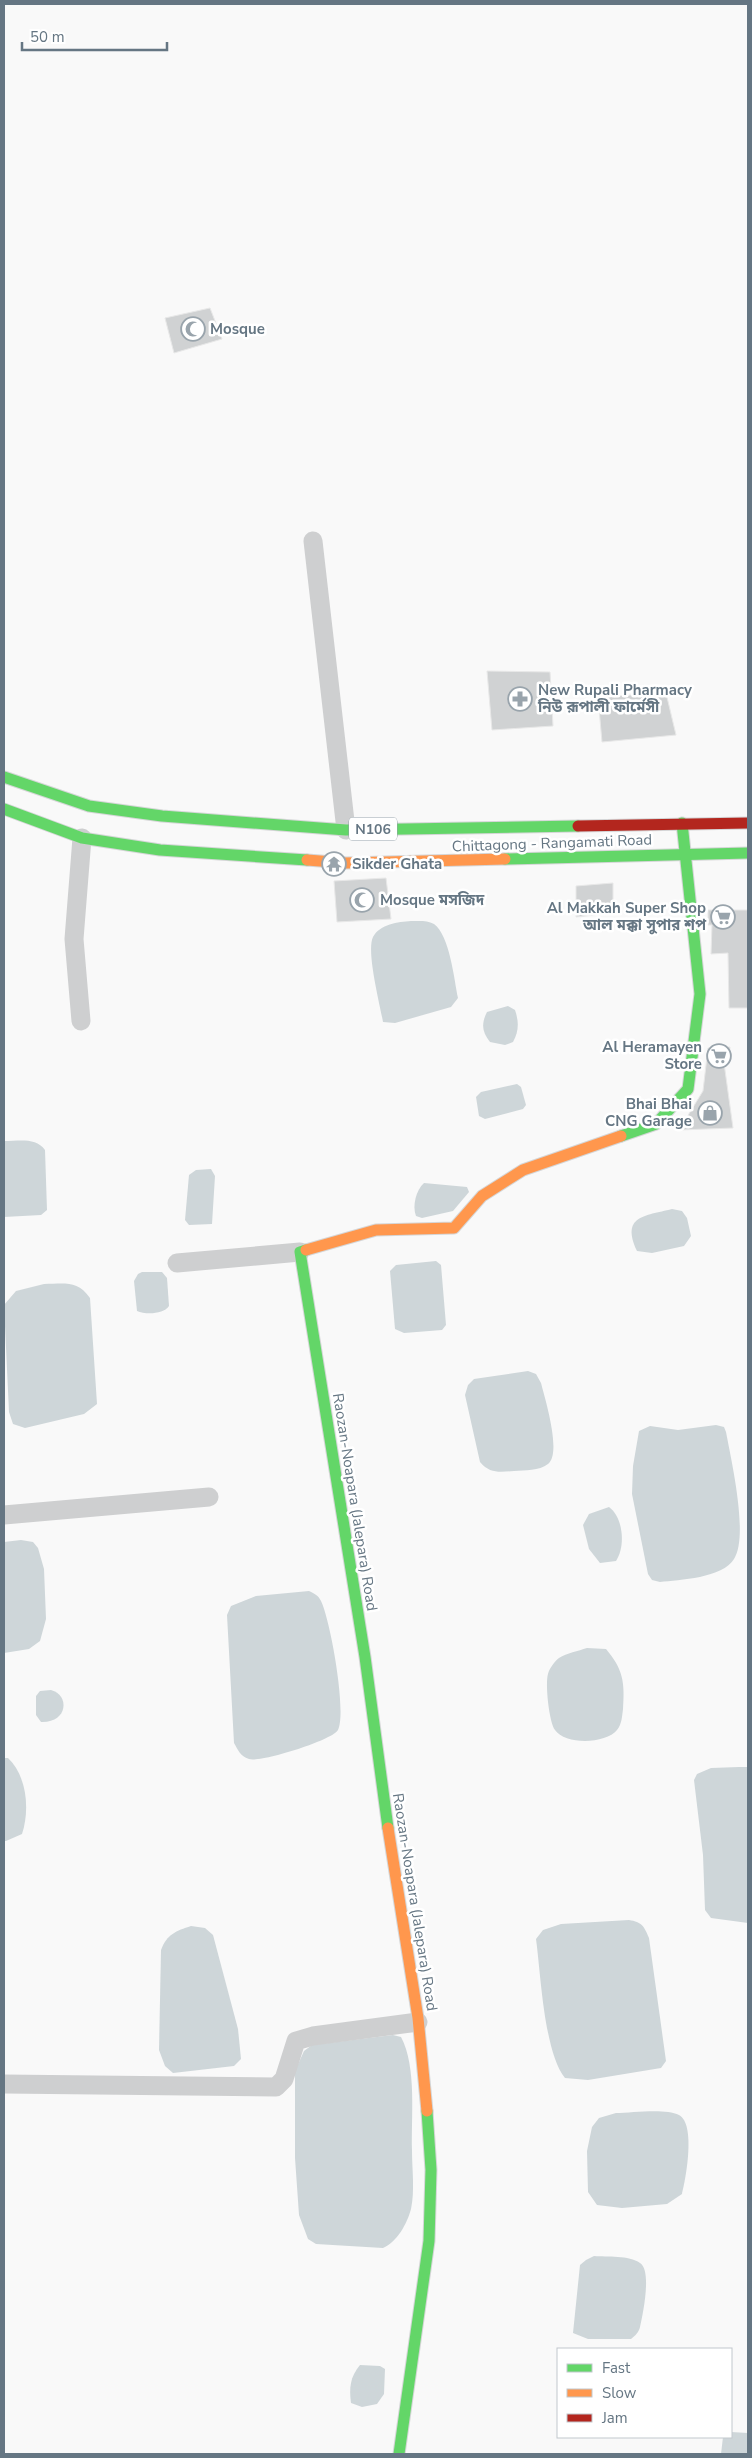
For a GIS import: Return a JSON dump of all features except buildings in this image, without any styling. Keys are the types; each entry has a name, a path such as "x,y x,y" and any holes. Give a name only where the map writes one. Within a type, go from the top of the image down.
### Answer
{"main road":[{"name":"Chittagong - Rangamati Road","path":"4,777 89,806 162,816 346,830 748,823"},
{"name":"Chittagong - Rangamati Road","path":"4,809 82,838 160,850 346,863 640,856 687,853 748,854"},
{"path":"300,1252 376,1230 454,1228 482,1196 523,1170 656,1124 688,1089 700,994 687,853 682,823"},
{"name":"Raozan-Noapara (Jalepara) Road","path":"300,1252 365,1656 390,1844 418,2022 431,2170 429,2242 399,2454"}],"street":[{"path":"313,541 346,830"},
{"path":"81,1021 74,939 82,838"},
{"path":"177,1263 300,1252"},
{"path":"4,1515 209,1497"},
{"path":"4,2084 276,2087 284,2079 296,2041 313,2036 418,2022"}],"shaded area":[{"path":"411,921 423,921 434,924 444,938 451,958 458,998 451,1007 395,1023 383,1022 372,965 371,944 376,933 385,926"},
{"path":"508,1006 515,1010 518,1026 513,1042 505,1045 490,1042 483,1028 487,1012"},
{"path":"517,1084 521,1087 526,1105 523,1109 485,1119 479,1116 476,1097 481,1092"},
{"path":"4,1141 32,1141 45,1150 47,1210 41,1215 4,1217"},
{"path":"211,1169 215,1176 212,1224 189,1225 185,1220 189,1175 196,1170"},
{"path":"424,1183 467,1187 469,1192 453,1211 422,1218 416,1216 415,1203 417,1194"},
{"path":"672,1209 682,1211 687,1218 691,1236 684,1246 652,1253 637,1251 632,1231 634,1224 644,1216"},
{"path":"436,1261 441,1265 446,1325 442,1330 404,1333 395,1329 390,1271 396,1265"},
{"path":"142,1272 162,1272 167,1278 169,1306 167,1309 154,1313 137,1311 134,1281 138,1274"},
{"path":"44,1284 70,1284 80,1288 90,1298 97,1404 84,1414 25,1428 13,1424 9,1412 4,1305 16,1291"},
{"path":"528,1371 536,1374 541,1383 553,1438 552,1458 548,1464 536,1469 504,1472 488,1469 480,1462 465,1395 468,1385 474,1379"},
{"path":"716,1425 724,1427 726,1432 738,1497 740,1533 734,1559 720,1570 700,1577 660,1582 652,1580 648,1574 632,1494 633,1466 639,1431 650,1426 678,1430"},
{"path":"609,1507 614,1512 620,1525 622,1532 621,1548 616,1561 600,1563 589,1549 583,1525 589,1514"},
{"path":"21,1540 33,1542 38,1548 44,1569 46,1619 40,1641 29,1649 4,1653 4,1542"},
{"path":"309,1591 321,1601 333,1645 339,1686 340,1720 338,1730 324,1739 296,1750 267,1758 246,1758 234,1743 227,1615 231,1606 256,1596"},
{"path":"587,1648 606,1649 612,1656 622,1676 624,1691 622,1720 617,1730 612,1735 604,1738 586,1741 567,1738 555,1730 548,1702 547,1679 551,1668 559,1658"},
{"path":"51,1690 61,1697 63,1708 57,1718 41,1722 36,1715 36,1696 40,1691"},
{"path":"4,1758 8,1758 19,1774 23,1784 26,1804 22,1834 6,1841 4,1841"},
{"path":"748,1767 748,1923 711,1918 705,1910 703,1855 694,1780 697,1774 711,1768"},
{"path":"629,1920 642,1925 649,1938 666,2061 661,2068 588,2080 565,2078 552,2050 548,2032 536,1939 543,1930 561,1924"},
{"path":"191,1926 205,1928 213,1935 238,2029 241,2059 234,2066 173,2073 165,2066 159,2050 161,1950 169,1937"},
{"path":"393,2035 401,2037 406,2049 411,2077 413,2187 409,2215 397,2237 383,2248 316,2244 308,2239 299,2215 295,2158 295,2071 304,2051 312,2045"},
{"path":"666,2112 679,2115 684,2120 687,2129 688,2152 686,2177 682,2194 667,2204 622,2208 597,2205 588,2192 587,2151 592,2127 599,2118 616,2113"},
{"path":"594,2256 635,2260 644,2267 646,2293 643,2312 639,2331 631,2339 588,2339 573,2333 580,2265"},
{"path":"360,2365 380,2366 385,2369 384,2394 377,2404 362,2407 351,2403 351,2383"},
{"path":"732,2432 748,2433 748,2454 721,2454 723,2438 732,2438"}],"traffic: fast":[{"path":"4,777 89,806 162,816 346,830 578,826"},
{"path":"4,809 82,838 160,850 307,860"},
{"path":"621,1136 656,1124 688,1089 700,994 682,823"},
{"path":"505,859 748,853"},
{"path":"306,1250 300,1252 365,1657 388,1828"},
{"path":"399,2454 429,2241 431,2170 427,2111"}],"traffic: slow":[{"path":"307,860 346,863 505,859"},
{"path":"306,1250 376,1230 454,1228 482,1196 523,1170 621,1136"},
{"path":"388,1828 418,2018 427,2111"}],"traffic: jam":[{"path":"578,826 748,823"}],"place":[{"name":"Mosque","path":"193,329"},
{"name":"New Rupali Pharmacy নিউ রূপালী ফার্মেসী","path":"520,699"},
{"name":"Sikder Ghata","path":"334,864"},
{"name":"Mosque মসজিদ","path":"362,900"},
{"name":"Al Makkah Super Shop আল মক্কা সুপার শপ","path":"723,917"},
{"name":"Al Heramayen Store","path":"719,1056"},
{"name":"Bhai Bhai CNG Garage","path":"710,1113"}]}
